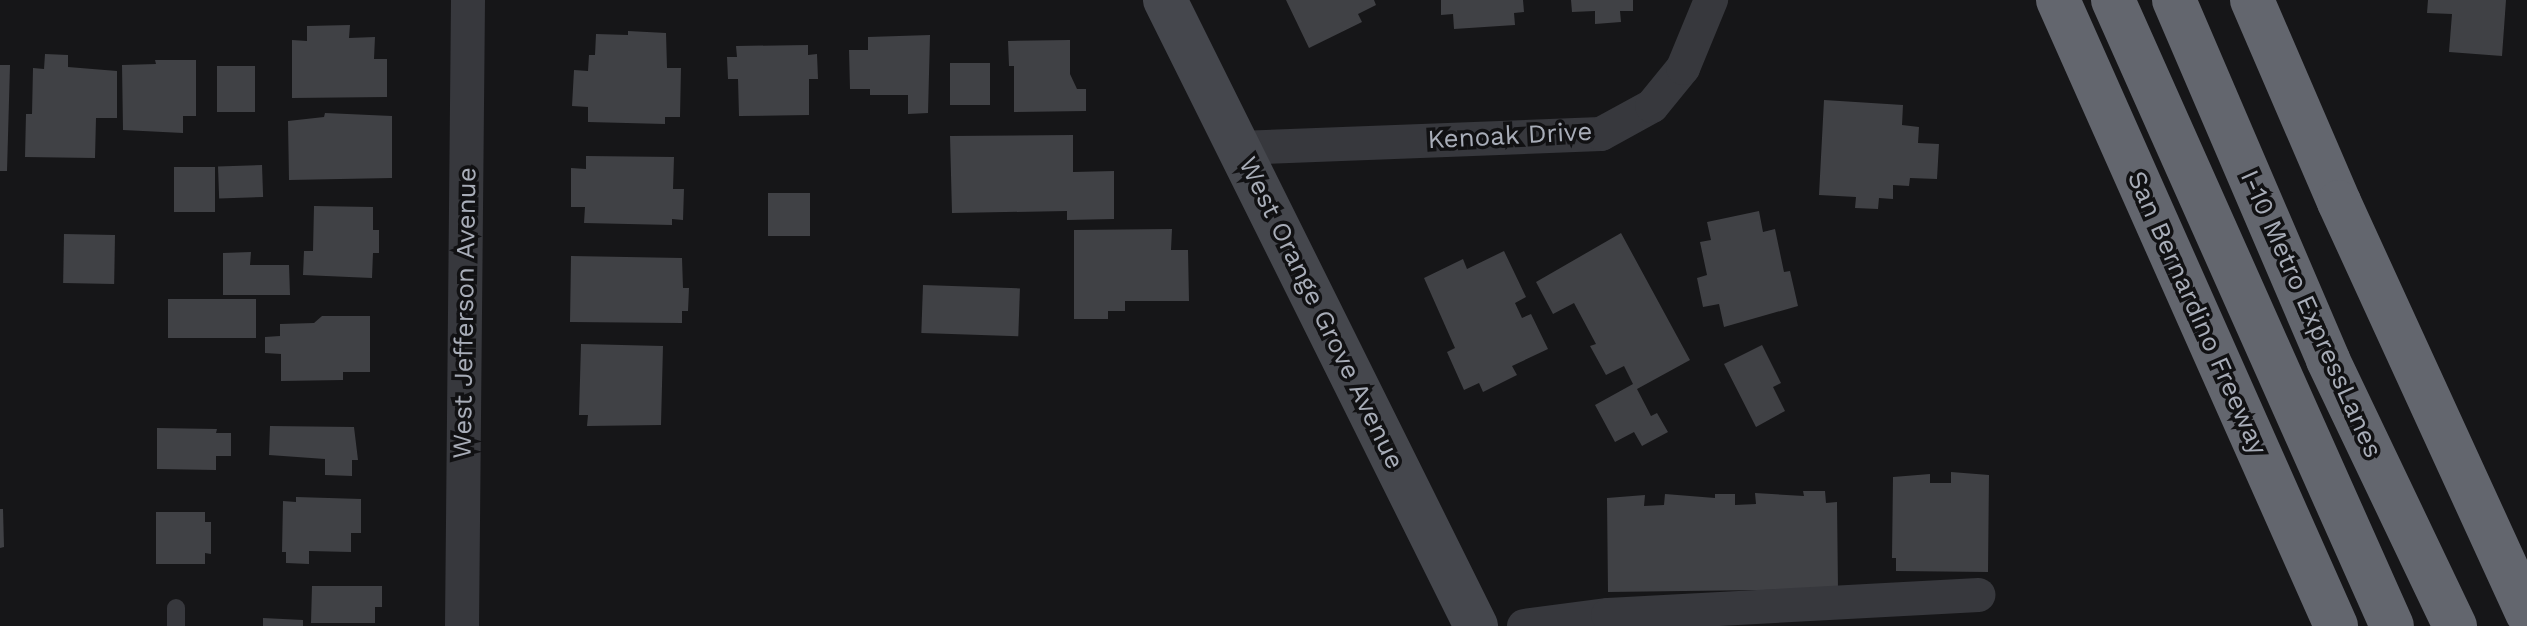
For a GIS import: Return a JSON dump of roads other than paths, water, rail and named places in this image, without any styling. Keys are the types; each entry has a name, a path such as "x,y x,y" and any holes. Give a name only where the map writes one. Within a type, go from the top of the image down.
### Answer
{"highway":[{"name":"San Bernardino Freeway","path":"2058,0 2336,626"},
{"name":"I-10 Metro ExpressLanes","path":"2113,0 2392,626"},
{"name":"I-10 Metro ExpressLanes","path":"2174,0 2328,360 2455,626"},
{"path":"2252,0 2339,202 2527,613"}],"street":[{"name":"West Jefferson Avenue","path":"462,626 468,0"},
{"name":"West Orange Grove Avenue","path":"1165,0 1476,626"},
{"name":"Kenoak Drive","path":"1239,148 1601,134 1652,106 1683,68 1711,0"},
{"path":"1524,626 1608,615 1978,595"}]}
